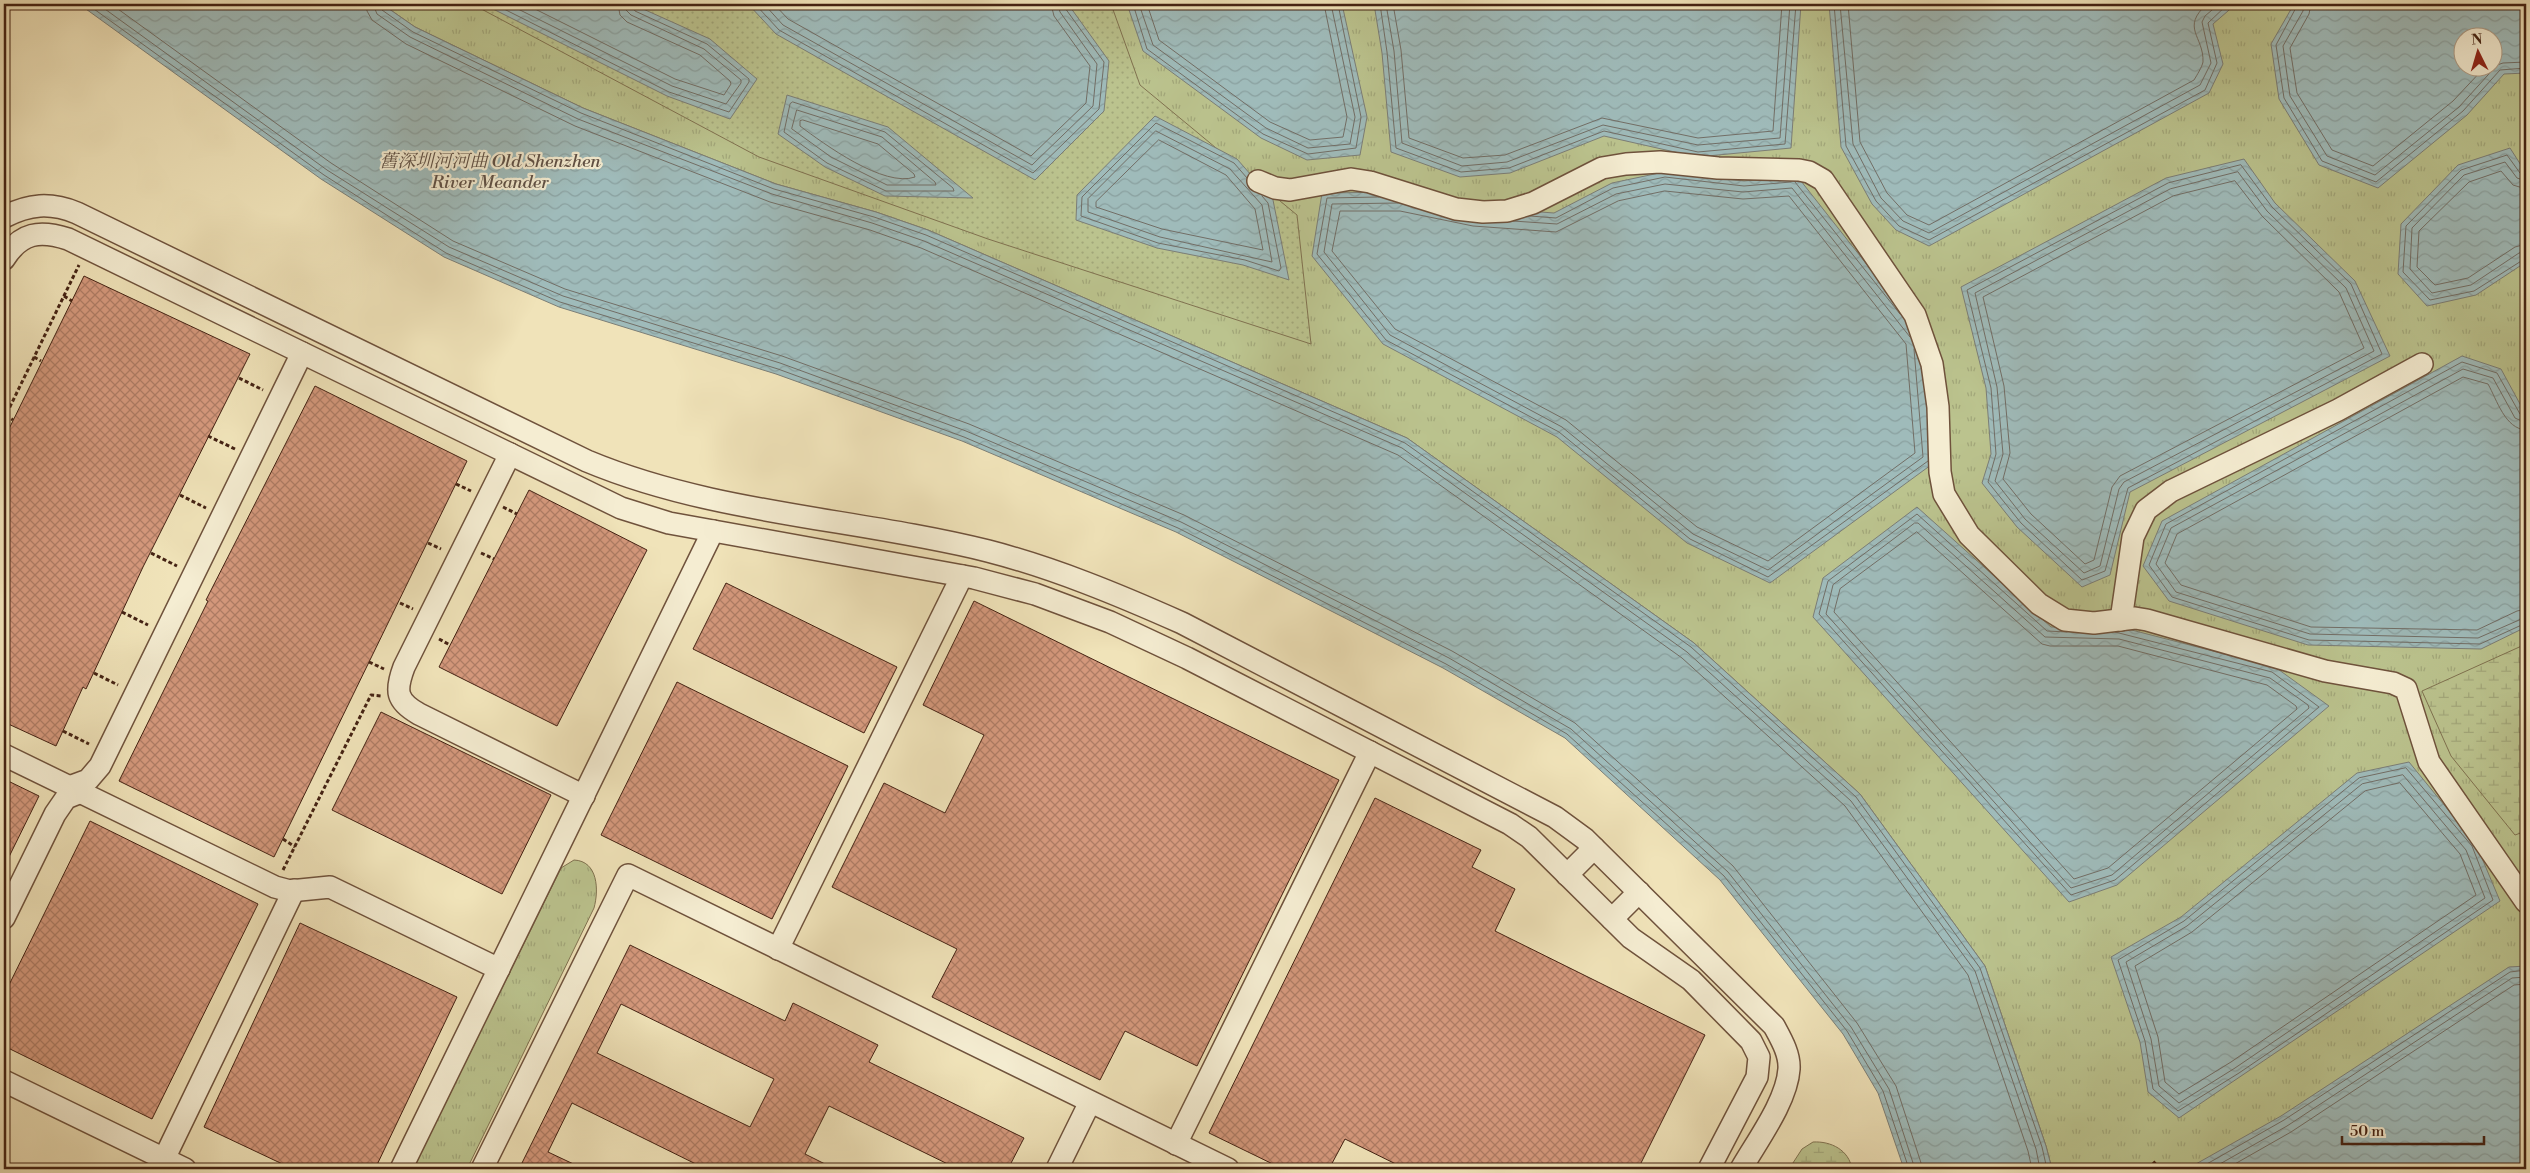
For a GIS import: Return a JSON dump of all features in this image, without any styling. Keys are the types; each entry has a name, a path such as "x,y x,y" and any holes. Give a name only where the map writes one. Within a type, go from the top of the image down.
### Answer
{"lane":[{"path":"1258,181 1275,188 1290,190 1351,179 1370,182 1456,209 1483,212 1507,211 1533,203 1602,168 1626,164 1660,162 1718,168 1799,170 1809,172 1823,180 1916,315 1932,364 1938,407 1940,472 1944,494 1969,535 2040,604 2065,620 2094,623 2147,620 2324,670 2393,683 2406,689 2430,762 2526,902"},
{"path":"4,216 17,210 42,204 64,208 77,213 587,461 633,479 683,493 988,551 1122,598 1182,623 1555,817 1594,848 1774,1026 1786,1050 1789,1068 1784,1091 1741,1169"},
{"path":"4,259 17,243 37,233 57,235 622,508 669,523 962,576 1035,594 1110,622 1187,658 1520,830 1631,938 1691,980 1757,1049 1760,1068 1757,1077 1709,1169"},
{"path":"4,918 58,809 66,798 88,780 100,766 302,353"},
{"path":"2121,620 2133,537 2146,510 2171,491 2338,410 2422,364"},
{"path":"510,454 404,667 398,683 401,699 419,714 584,796"},
{"path":"854,557 859,526"},
{"path":"400,1169 713,531"},
{"path":"887,562 891,532"},
{"path":"778,949 962,576"},
{"path":"1176,1144 1370,752"},
{"path":"4,755 285,888 330,887 499,969"},
{"path":"1567,875 1594,848"},
{"path":"482,1169 628,875 1228,1169"},
{"path":"164,1159 285,888"},
{"path":"1612,919 1639,892"},
{"path":"4,1081 185,1169"},
{"path":"1057,1169 1090,1102"}],"path":[{"path":"13,420 5,417 87,248"},
{"path":"64,296 72,301"},
{"path":"34,357 41,361"},
{"path":"285,888 295,846 371,695 401,699"},
{"path":"283,839 295,846"},
{"path":"2148,1169 2156,1161"}],"green space":[{"path":"382,4 2526,4 2526,1169 2052,1169 2046,1146 1985,966 1860,794 1694,643 1407,438 928,230 876,212 776,184 583,108 415,27"},
{"path":"472,4 1111,4 1140,85 1297,215 1311,344 988,239 759,157"},
{"path":"2526,644 2526,831 2515,835 2451,756 2422,691"},
{"path":"574,860 588,865 595,878 596,901 594,908 467,1169 413,1169 561,868"},
{"path":"1813,1142 1826,1143 1838,1148 1847,1157 1852,1169 1789,1169 1802,1149"}],"water":[{"name":"舊深圳河河曲 Old Shenzhen River Meander","path":"79,4 382,4 415,27 583,108 776,184 876,212 928,230 1407,438 1694,643 1860,794 1985,966 2046,1146 2052,1169 1904,1169 1878,1093 1843,1034 1720,880 1565,738 1443,668 1176,532 962,441 776,374 559,307 444,257 321,179"},
{"path":"483,4 632,4 710,39 757,79 730,119 667,96"},
{"path":"748,4 1068,4 1109,61 1104,111 1035,180 776,34"},
{"path":"1127,4 1342,4 1367,117 1360,155 1307,160 1261,138 1143,51"},
{"path":"1374,4 1801,4 1791,148 1697,157 1604,136 1510,173 1460,177 1391,152 1382,53"},
{"path":"1829,4 2236,4 2213,24 2223,64 2209,93 1929,246 1896,230 1872,204 1841,147"},
{"path":"2294,4 2526,4 2526,73 2504,74 2502,76 2502,28 2452,28 2452,78 2500,78 2467,115 2378,188 2319,165 2279,99 2271,44"},
{"path":"787,95 888,127 973,198 885,196 825,167 778,134"},
{"path":"1155,116 1237,159 1273,200 1289,280 1243,265 1157,248 1076,220 1077,195"},
{"path":"2510,148 2526,173 2526,262 2476,295 2427,306 2398,274 2401,224 2458,165"},
{"path":"2244,159 2275,203 2355,281 2390,356 2130,492 2110,575 2082,587 2017,527 1982,483 1991,454 1986,388 1961,287 2166,178"},
{"path":"1664,172 1744,181 1797,176 1924,337 1935,462 1770,583 1687,543 1557,437 1383,344 1312,256 1322,193 1401,192 1475,207 1554,213 1612,183"},
{"path":"2462,356 2501,369 2526,415 2526,627 2481,649 2308,645 2169,601 2143,566 2162,521"},
{"path":"1917,507 2051,627 2120,627 2275,667 2329,706 2117,885 2069,902 1813,617 1823,578"},
{"path":"2409,762 2476,844 2500,901 2179,1118 2148,1092 2140,1042 2111,957 2181,917 2357,773"},
{"path":"2526,966 2526,1169 2187,1169 2281,1116 2509,967"}],"building":[{"path":"84,276 250,354 143,567 86,689 83,687 56,746 4,722 4,439"},
{"path":"315,386 467,461 274,857 119,781 208,601 206,600"},
{"path":"529,490 647,550 557,726 439,667"},
{"path":"726,583 897,667 864,733 693,649"},
{"path":"974,601 1339,780 1197,1066 1125,1031 1100,1080 932,997 957,949 832,887 884,783 945,813 984,735 923,705"},
{"path":"677,682 848,766 772,919 601,835"},
{"path":"381,712 551,795 502,894 332,810"},
{"path":"4,779 39,796 4,867"},
{"path":"1375,798 1481,850 1472,867 1515,889 1495,931 1705,1035 1638,1169 1406,1169 1345,1139 1329,1169 1283,1169 1209,1133"},
{"path":"90,821 258,904 152,1119 4,1046 4,995"},
{"path":"300,923 457,997 375,1169 293,1169 204,1127"},
{"path":"630,945 785,1021 793,1003 878,1045 869,1062 1024,1138 1008,1169 958,1169 829,1106 805,1154 835,1169 706,1169 572,1103 548,1152 584,1169 519,1169","holes":["621,1004 774,1079 750,1127 597,1053"]}]}
